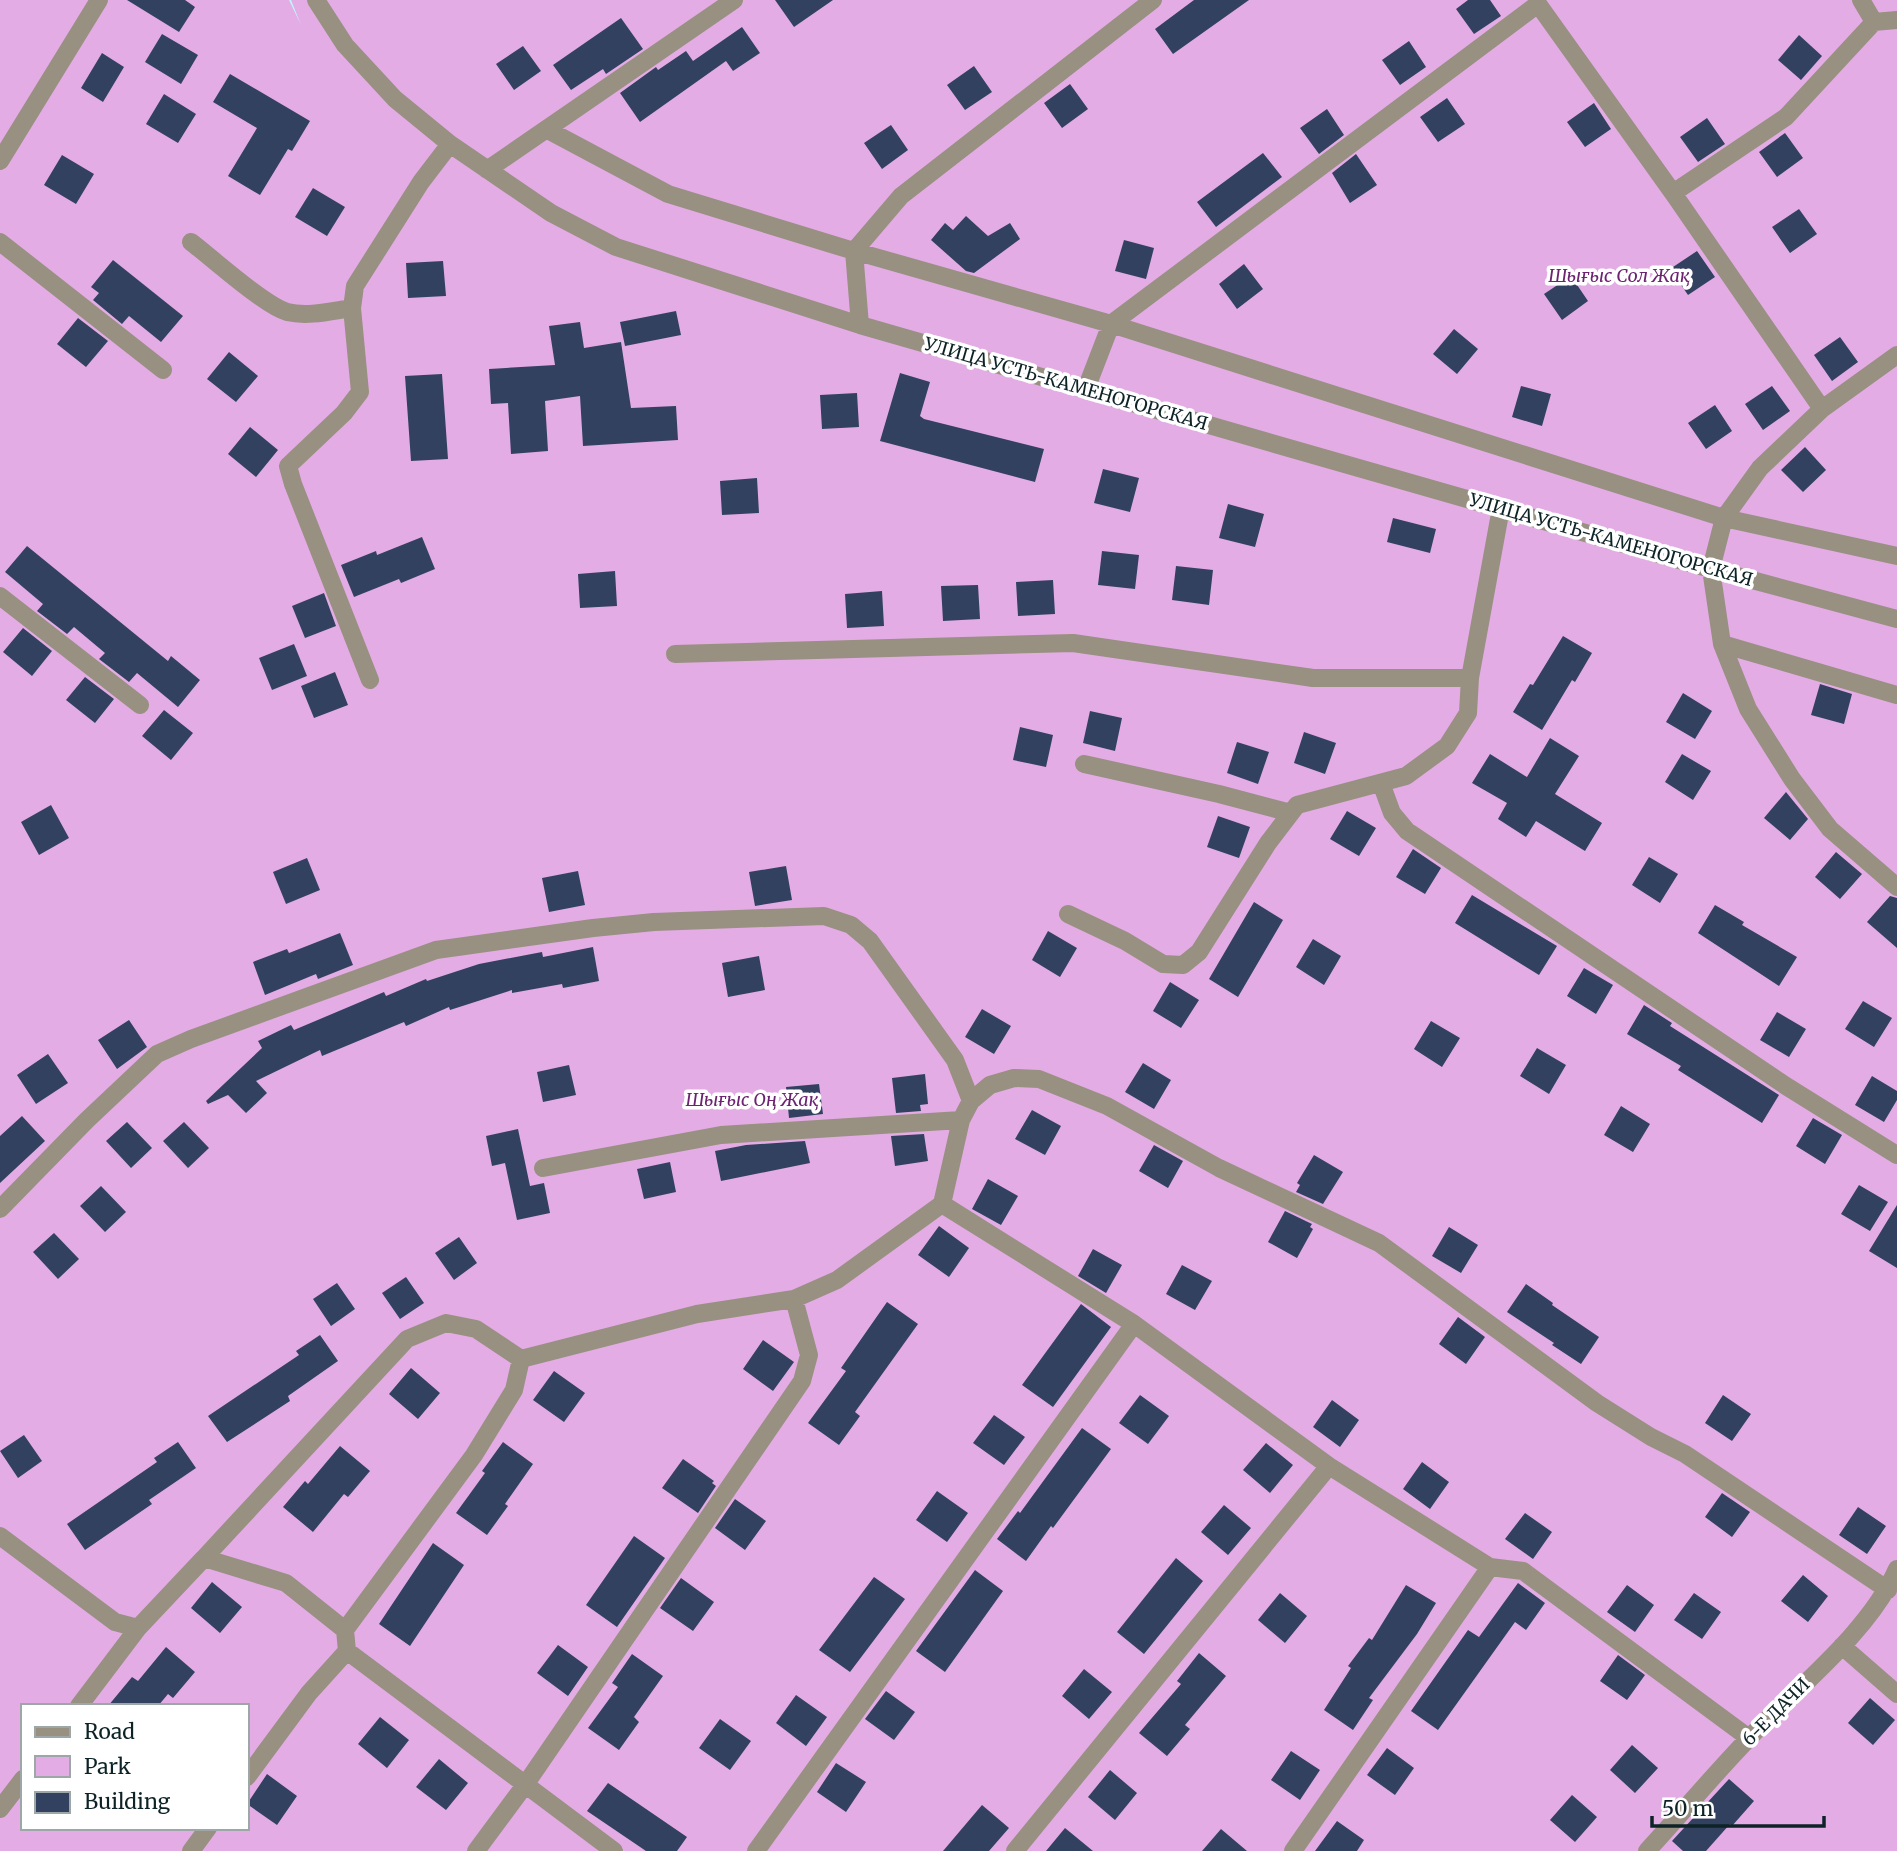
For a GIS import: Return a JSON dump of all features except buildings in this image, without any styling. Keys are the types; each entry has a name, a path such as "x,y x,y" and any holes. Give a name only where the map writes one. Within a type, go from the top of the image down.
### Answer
{"street":[{"path":"0,161 99,0"},
{"name":"УЛИЦА УСТЬ-КАМЕНОГОРСКАЯ","path":"316,0 345,45 395,99 450,144 551,213 616,247 860,325 1711,569 1897,619"},
{"path":"487,170 734,0"},
{"path":"860,325 854,251 901,196 1153,0"},
{"path":"1861,0 1874,23"},
{"path":"1086,389 1111,324 1537,2 1822,409"},
{"path":"1672,193 1786,117 1874,23 1897,20"},
{"path":"546,129 668,194 854,251 1111,324 1724,518 1897,556"},
{"path":"370,680 288,466 344,413 360,392 352,308 355,286 421,182 450,144"},
{"path":"0,242 163,370"},
{"path":"191,242 266,301 286,312 312,314 352,308"},
{"path":"1897,355 1822,409 1760,468 1724,518 1711,569 1722,644 1748,709 1792,779 1830,829 1897,887"},
{"path":"1068,914 1125,940 1163,964 1184,965 1199,952 1268,843 1297,805 1406,776 1447,746 1468,713 1470,678 1501,508"},
{"path":"0,596 140,705"},
{"path":"675,654 1073,643 1313,678 1470,678"},
{"path":"1722,644 1897,695"},
{"path":"1084,764 1291,813"},
{"path":"1381,783 1392,813 1407,831 1786,1086 1897,1156"},
{"path":"0,1209 87,1120 157,1055 191,1039 436,950 593,928 654,922 824,916 851,925 870,941 955,1060 971,1101"},
{"path":"81,1704 138,1629 407,1339 446,1323 476,1329 521,1359 697,1314 794,1300 837,1280 942,1204 961,1120 971,1101 990,1085 1014,1078 1039,1079 1107,1107 1219,1168 1379,1243 1597,1403 1651,1437 1685,1454 1888,1590"},
{"path":"543,1168 722,1135 961,1120"},
{"path":"942,1204 1134,1324 1329,1466 1490,1567 1523,1571 1749,1738"},
{"path":"477,1851 802,1381 809,1355 794,1300"},
{"path":"756,1851 1134,1324"},
{"path":"248,1776 309,1693 347,1651 345,1630 474,1455 514,1390 521,1359"},
{"path":"1015,1851 1329,1466"},
{"path":"0,1536 115,1622 138,1629"},
{"path":"204,1558 286,1583 345,1630"},
{"path":"1293,1851 1490,1567"},
{"name":"6-Е ДАЧИ","path":"1647,1851 1749,1738 1842,1646 1888,1590 1897,1569"},
{"path":"1842,1646 1897,1694"},
{"path":"347,1651 614,1851"},
{"path":"0,1809 21,1782"},
{"path":"191,1851 207,1830"}],"green space":[{"name":"Шығыс Оң Жақ","path":"0,0 289,0 301,25 291,0 1897,0 1897,1851 0,1851"}],"park label":[{"name":"Шығыс Сол Жақ","path":"1619,276"}]}
